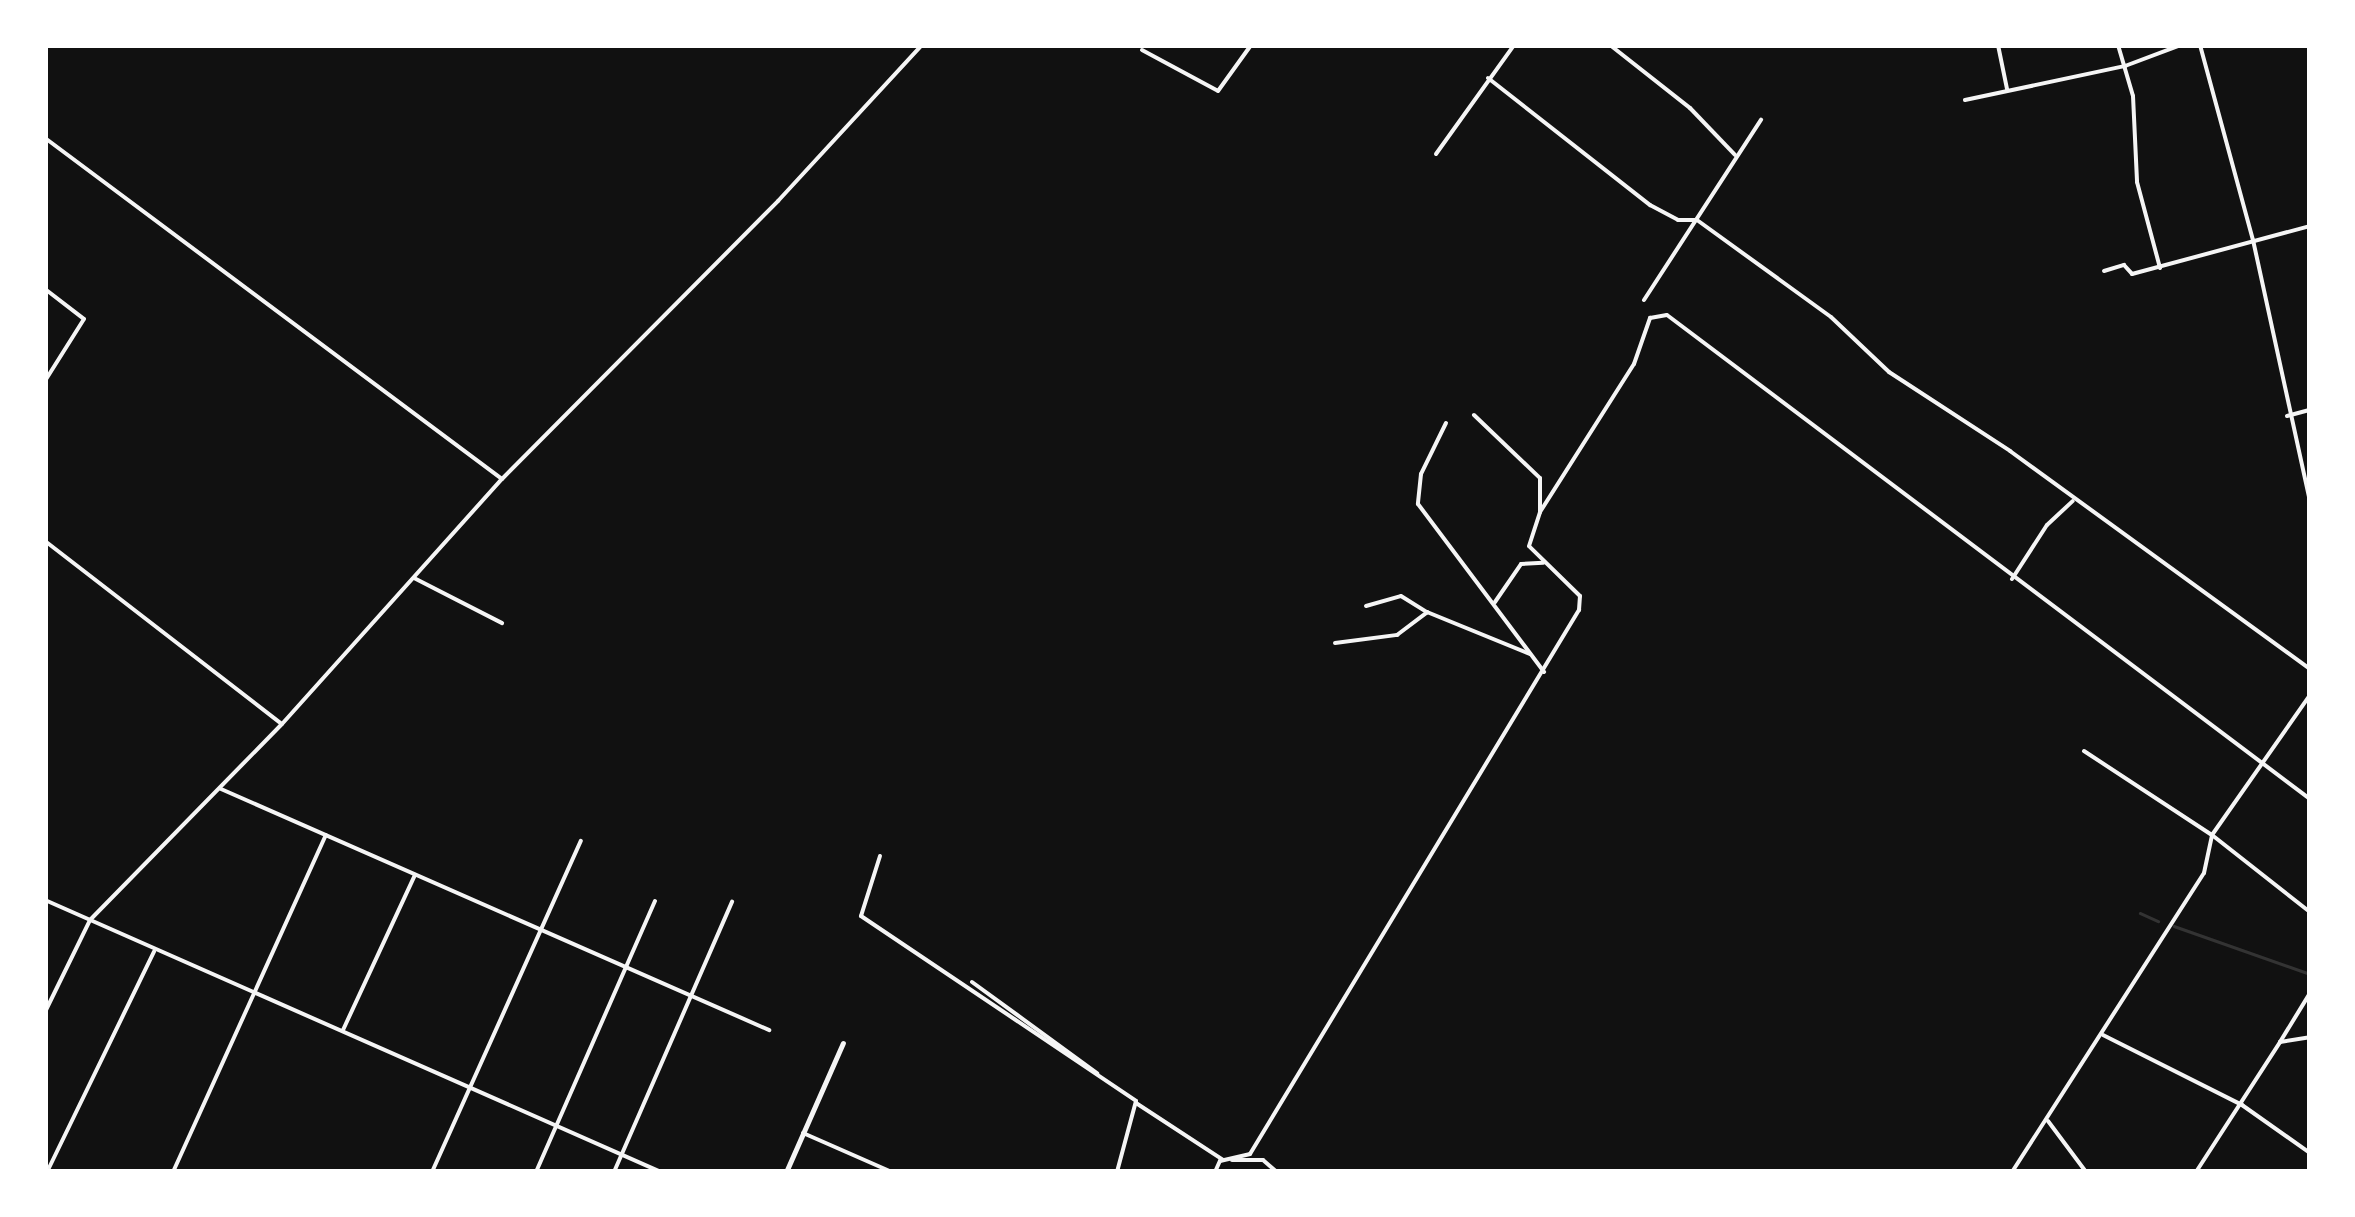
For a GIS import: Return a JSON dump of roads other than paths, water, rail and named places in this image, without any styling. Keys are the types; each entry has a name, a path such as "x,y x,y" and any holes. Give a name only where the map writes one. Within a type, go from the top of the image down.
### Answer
{"street":[{"path":"45,1012 90,920 222,789 502,479 778,201 922,45"},
{"path":"1142,50 1218,90 1251,45"},
{"path":"1436,154 1514,45"},
{"path":"1610,45 1690,108 1735,154"},
{"path":"1998,45 2007,89"},
{"path":"2118,45 2126,66 2138,182 2160,268"},
{"path":"1965,100 2126,66 2181,45"},
{"path":"2200,45 2253,240 2287,416 2310,502"},
{"path":"1488,78 1650,205 1678,220 1697,220 1831,318 1890,372 2310,670"},
{"path":"1644,300 1735,154 1762,120"},
{"path":"45,138 502,479"},
{"path":"2104,271 2160,268 2310,226"},
{"path":"45,289 84,318 45,381"},
{"path":"1215,1172 1220,1161 1250,1154 1544,672 1582,603 1529,546 1540,512 1634,364 1650,318 1667,314 2012,579 2310,799"},
{"path":"2287,416 2310,410"},
{"path":"1474,415 1540,478 1540,512"},
{"path":"1446,423 1421,474 1418,504 1544,672"},
{"path":"2012,579 2047,525 2074,500"},
{"path":"45,543 282,724"},
{"path":"1495,602 1521,564 1544,562"},
{"path":"414,578 502,623"},
{"path":"1366,606 1401,596 1427,612 1530,654"},
{"path":"1335,643 1398,635 1427,612"},
{"path":"2012,1172 2048,1122 2204,873 2212,834 2310,695"},
{"path":"2084,751 2212,834 2310,912"},
{"path":"222,789 769,1030"},
{"path":"174,1172 326,836"},
{"path":"432,1172 580,841"},
{"path":"880,856 860,916 1136,1101 1116,1172"},
{"path":"342,1032 414,875"},
{"path":"45,900 154,952 254,992 661,1172"},
{"path":"536,1172 655,901"},
{"path":"614,1172 732,902"},
{"path":"47,1172 154,952"},
{"path":"972,982 1214,1160 1263,1160 1276,1172"},
{"path":"2196,1172 2310,994"},
{"path":"2103,1035 2242,1105 2310,1154"},
{"path":"2280,1042 2310,1036"},
{"path":"786,1172 843,1043"},
{"path":"2048,1122 2086,1172"},
{"path":"803,1134 892,1172"},
{"path":"1250,1154 1276,1172"}],"waterway":[{"path":"2140,913 2158,921"},
{"path":"2174,926 2310,974"}]}
